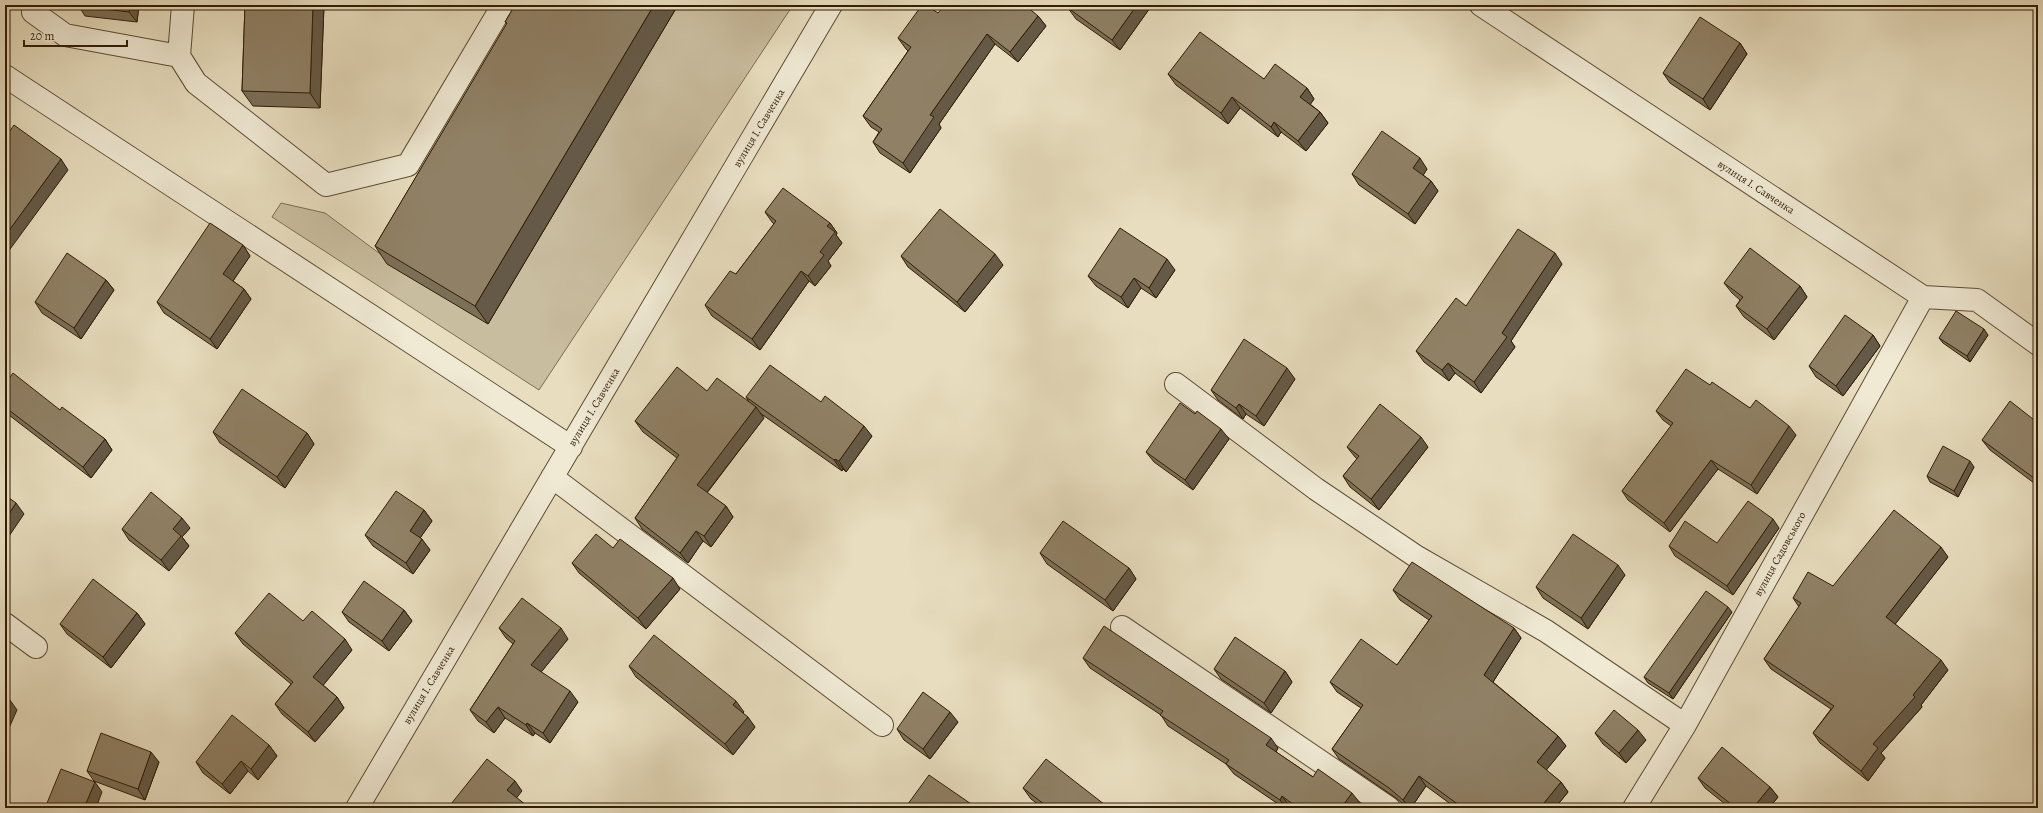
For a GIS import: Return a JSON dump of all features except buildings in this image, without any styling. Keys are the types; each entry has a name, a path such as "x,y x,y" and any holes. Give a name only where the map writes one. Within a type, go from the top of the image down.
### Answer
{"street":[{"path":"34,5 33,12 65,35 179,56"},
{"path":"183,5 179,56 196,83 326,185 408,165 503,5"},
{"name":"вулиця І. Савченка","path":"357,808 831,5"},
{"name":"вулиця І. Савченка","path":"1481,5 1923,297"},
{"path":"5,76 571,447"},
{"path":"1923,297 1977,300 2038,344"},
{"name":"вулиця Садовського","path":"1634,808 1685,725 1923,297"},
{"path":"1176,384 1316,489 1417,558 1546,631 1685,725"},
{"path":"552,477 882,725"},
{"path":"5,624 36,647"},
{"path":"1122,627 1389,808"}],"shaded area":[{"path":"678,5 793,5 539,390 272,217 281,203 325,213 383,256 598,137"}]}
